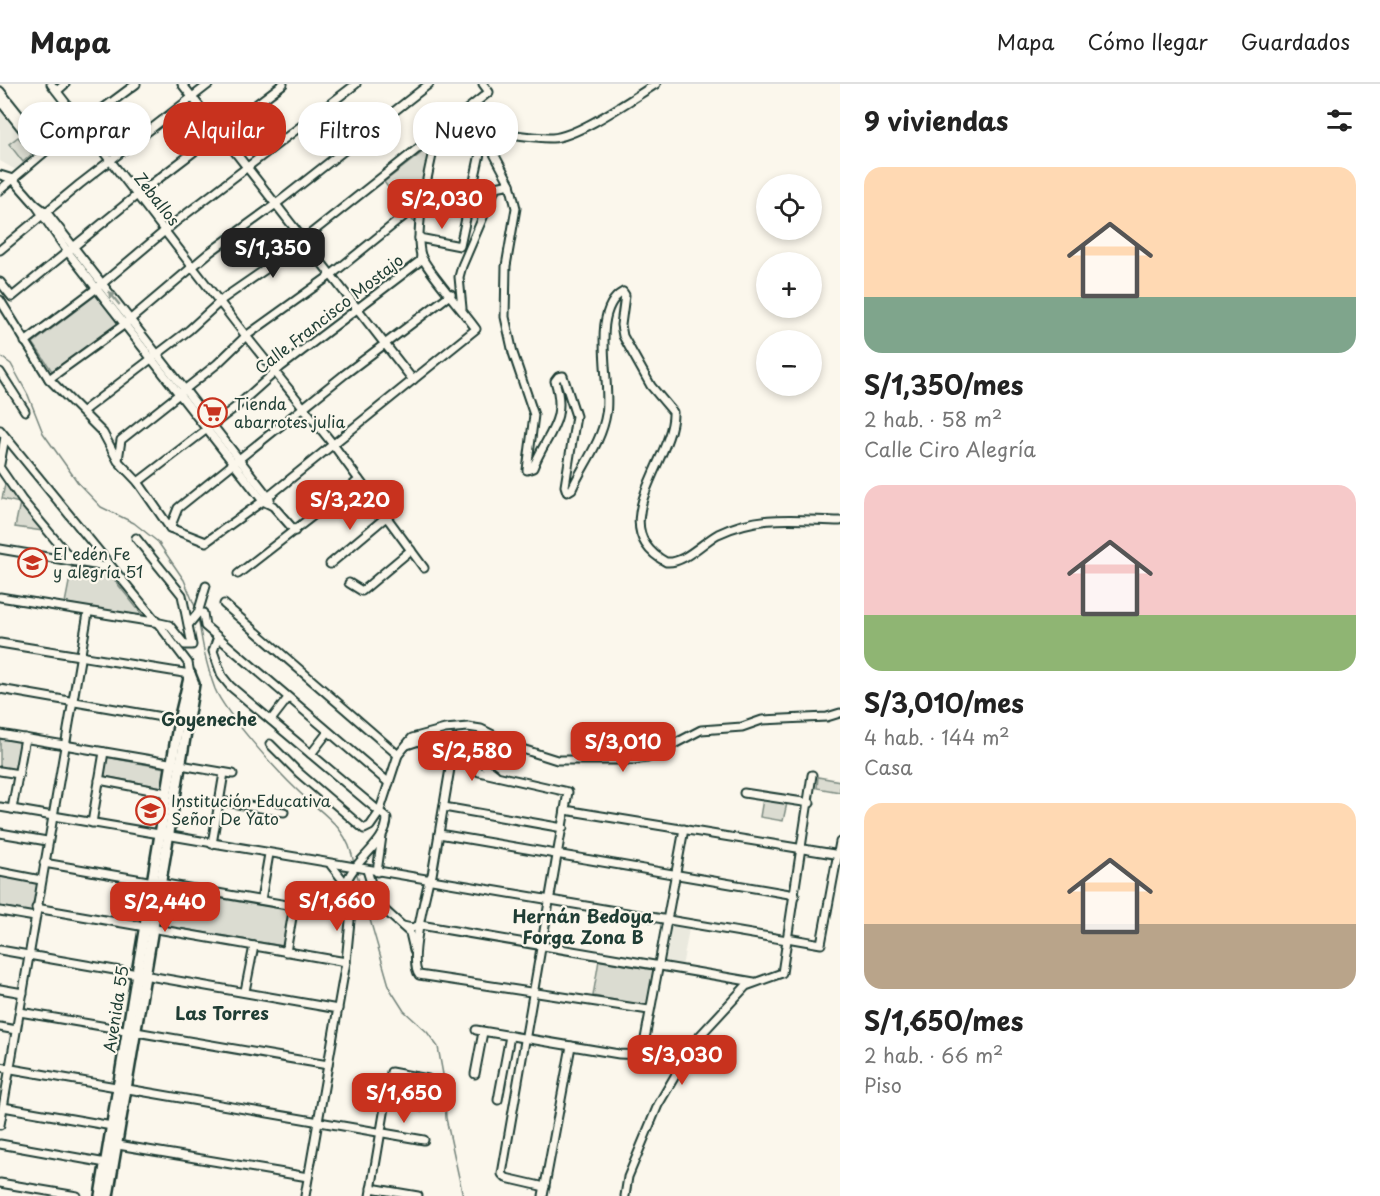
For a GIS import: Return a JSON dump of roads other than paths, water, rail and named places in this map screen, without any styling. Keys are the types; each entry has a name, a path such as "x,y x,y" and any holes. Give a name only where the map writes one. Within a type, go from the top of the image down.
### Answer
{"street":[{"name":"Zeballos","path":"51,84 66,102"},
{"path":"57,91 65,84"},
{"path":"112,102 136,84"},
{"path":"182,84 196,102"},
{"path":"0,250 110,160 209,84"},
{"path":"260,102 283,84"},
{"path":"25,342 100,286 165,230 356,84"},
{"path":"49,379 128,321 192,266 276,204 429,84"},
{"path":"476,102 489,92 483,84"},
{"path":"518,135 554,138 569,134 615,110 656,84"},
{"path":"0,91 18,116"},
{"path":"0,101 18,122"},
{"path":"83,411 155,357 219,302 413,154"},
{"path":"0,190 40,156"},
{"name":"Zeballos","path":"107,156 219,302 332,443 424,568"},
{"path":"0,282 12,297 137,195 189,156"},
{"path":"238,156 413,380"},
{"path":"0,300 49,379 103,433 118,461 138,482 170,528 206,542 266,498 476,329 421,256 419,238 433,156"},
{"path":"419,238 460,246 477,156"},
{"path":"495,156 510,183 516,208 506,266 505,317 513,353 534,415 527,470 533,468 558,418 561,396 555,381 558,377 563,376 576,416 565,486 567,492 572,489 605,420 608,399 603,337 609,311 618,294 623,292 626,295 621,326 623,336 651,386 673,412 667,441 643,495 640,509 643,535 657,555 666,562 676,561 708,539 753,520 783,521 801,518 840,521"},
{"path":"0,175 14,179 35,204 266,498 295,531"},
{"path":"462,308 459,277 474,233 496,187 510,183"},
{"path":"118,461 121,440 182,392 246,336 331,274 404,216"},
{"name":"Calle Francisco Mostajo","path":"138,482 210,427 274,372 420,261 421,256"},
{"path":"170,528 178,508 238,462 303,407 451,294"},
{"path":"0,372 25,411"},
{"path":"0,430 188,663 190,675 0,643"},
{"path":"5,437 0,466 22,500 74,561"},
{"path":"238,574 359,480"},
{"path":"330,564 386,517"},
{"path":"0,597 169,625 189,646 193,641 182,595 136,538"},
{"path":"0,549 112,568"},
{"path":"349,583 362,591 411,550"},
{"path":"189,624 198,613 206,585"},
{"path":"224,604 398,755"},
{"path":"0,1125 71,701 88,613"},
{"path":"198,613 203,613 205,626 388,783"},
{"path":"218,637 213,651 222,676 387,818 382,832 377,872"},
{"name":"Avenida 55","path":"164,835 167,793 176,764 179,720 190,675"},
{"name":"Avenida 55","path":"108,1196 113,1144 148,928 176,764 194,684 190,675"},
{"path":"0,689 179,720"},
{"path":"271,720 288,698"},
{"path":"270,744 362,828 370,826 379,813 398,755 412,738 422,735 468,727 481,729 519,748 557,760 633,760 647,758 701,730 742,727 762,720 827,717 840,713"},
{"path":"311,754 328,732"},
{"path":"0,734 233,774"},
{"path":"12,809 25,738"},
{"path":"407,745 419,741 454,743 440,834 415,955"},
{"path":"92,823 104,752"},
{"path":"451,760 476,765 481,763 497,775 566,790 563,828 532,991 502,1174 506,1178 545,1187"},
{"path":"0,771 19,774"},
{"path":"212,844 224,773"},
{"path":"625,1196 628,1177 656,1110 683,1060 709,1024 754,982 782,973 810,803 812,775"},
{"path":"99,780 167,793"},
{"path":"744,793 810,803"},
{"path":"220,801 284,812"},
{"path":"0,807 331,865 821,944 840,842"},
{"path":"444,807 563,828"},
{"path":"565,810 839,855"},
{"path":"475,1074 480,1031 619,1054 642,1055 649,1010 669,921 684,829"},
{"path":"346,885 355,868 382,832"},
{"path":"0,833 47,841"},
{"path":"440,834 795,895"},
{"path":"261,900 269,854"},
{"path":"44,863 351,916"},
{"path":"305,1196 346,962 351,916 351,900 346,885 331,865"},
{"path":"367,870 380,908 410,933 416,971 419,975 649,1010"},
{"path":"0,872 41,880"},
{"path":"286,952 294,906"},
{"path":"0,911 36,912 148,928 346,962"},
{"path":"403,926 412,928 420,925 754,982"},
{"path":"245,991 254,946"},
{"path":"0,950 338,1008"},
{"path":"0,989 23,993"},
{"path":"20,1012 328,1065"},
{"path":"0,1027 16,1030"},
{"path":"498,1100 510,1036"},
{"path":"543,1196 571,1046"},
{"path":"0,1066 424,1140"},
{"path":"418,1196 370,1192 391,1072 428,1079"},
{"name":"Avenida 55","path":"100,1196 106,1162 113,1144 112,1126 122,1088"},
{"path":"3,1107 112,1126"},
{"path":"0,1144 106,1162"},
{"path":"113,1144 308,1177"},
{"path":"0,1183 77,1196"}],"waterway":[{"path":"0,356 11,364 28,395 43,433 79,484 101,507 134,523 158,542 184,580 196,609"},
{"path":"198,617 209,671 215,689 229,712 276,769 340,830 351,851 354,864"},
{"path":"356,871 390,989 404,1011 427,1032 438,1047 444,1080 446,1118 463,1196"}],"place":[{"name":"Tienda abarrotes julia","path":"213,413"},
{"name":"El edén Fe y alegría 51","path":"32,563"},
{"name":"Institución Educativa Señor De Yato","path":"150,810"}],"district":[{"name":"Goyeneche","path":"209,720"},
{"name":"Hernán Bedoya Forga Zona B","path":"583,927"},
{"name":"Las Torres","path":"222,1014"}]}
